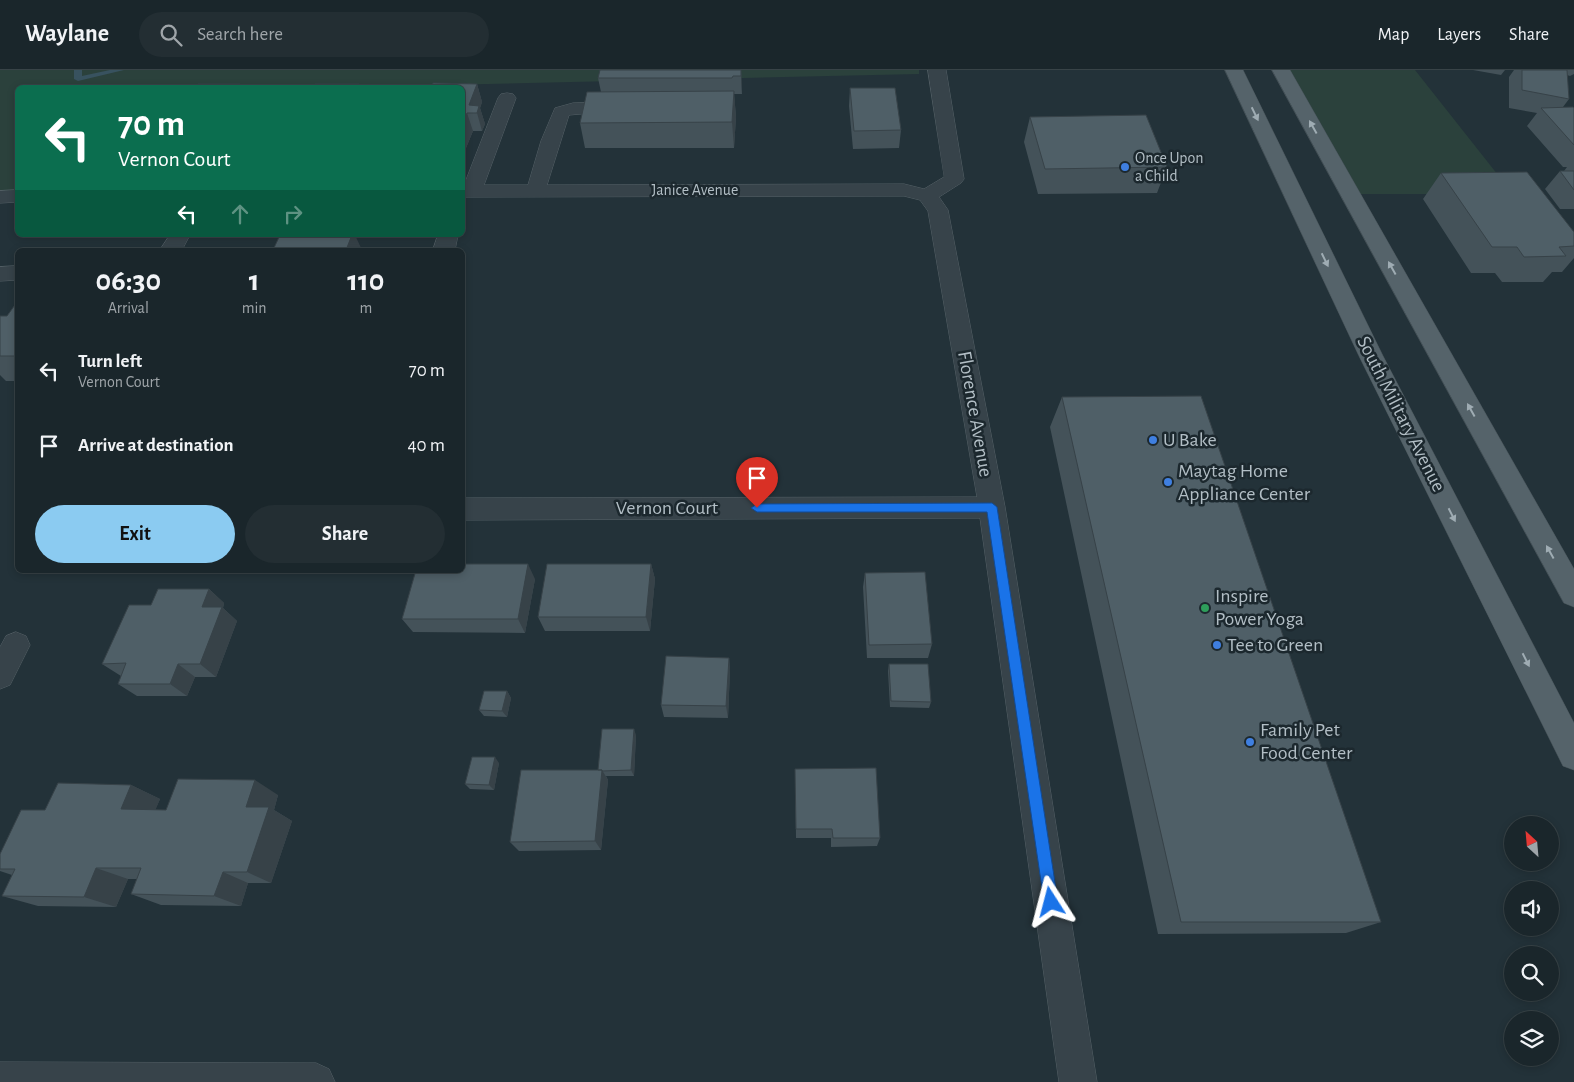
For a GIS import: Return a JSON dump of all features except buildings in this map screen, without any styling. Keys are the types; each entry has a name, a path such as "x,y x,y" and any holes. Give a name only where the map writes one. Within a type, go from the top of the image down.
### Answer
{"main road":[{"name":"South Military Avenue","path":"1234,70 1371,356 1574,755"},
{"path":"1281,70 1574,595"}],"street":[{"path":"927,196 954,179 937,70"},
{"path":"467,191 507,98"},
{"path":"536,190 550,141 561,112 573,108 640,107"},
{"name":"Janice Avenue","path":"467,191 904,190 927,196"},
{"path":"0,197 15,196"},
{"name":"Florence Avenue","path":"927,196 938,210 992,507 1078,1082"},
{"path":"172,248 179,237"},
{"path":"0,274 15,273"},
{"name":"Vernon Court","path":"465,509 992,507"},
{"path":"0,676 16,645"},
{"path":"0,1082 316,1082"}],"green space":[{"path":"0,70 919,70 919,74 439,85 15,85 15,196 0,197"},
{"path":"1281,70 1415,70 1513,194 1350,194"}],"waterway":[{"path":"78,70 78,79 120,70"}],"place":[{"name":"Once Upon a Child","path":"1125,167"},
{"name":"U Bake","path":"1153,440"},
{"name":"Maytag Home Appliance Center","path":"1168,482"},
{"name":"Inspire Power Yoga","path":"1205,608"},
{"name":"Tee to Green","path":"1217,645"},
{"name":"Family Pet Food Center","path":"1250,742"}],"route":[{"path":"757,508 992,507 1051,902"}]}
